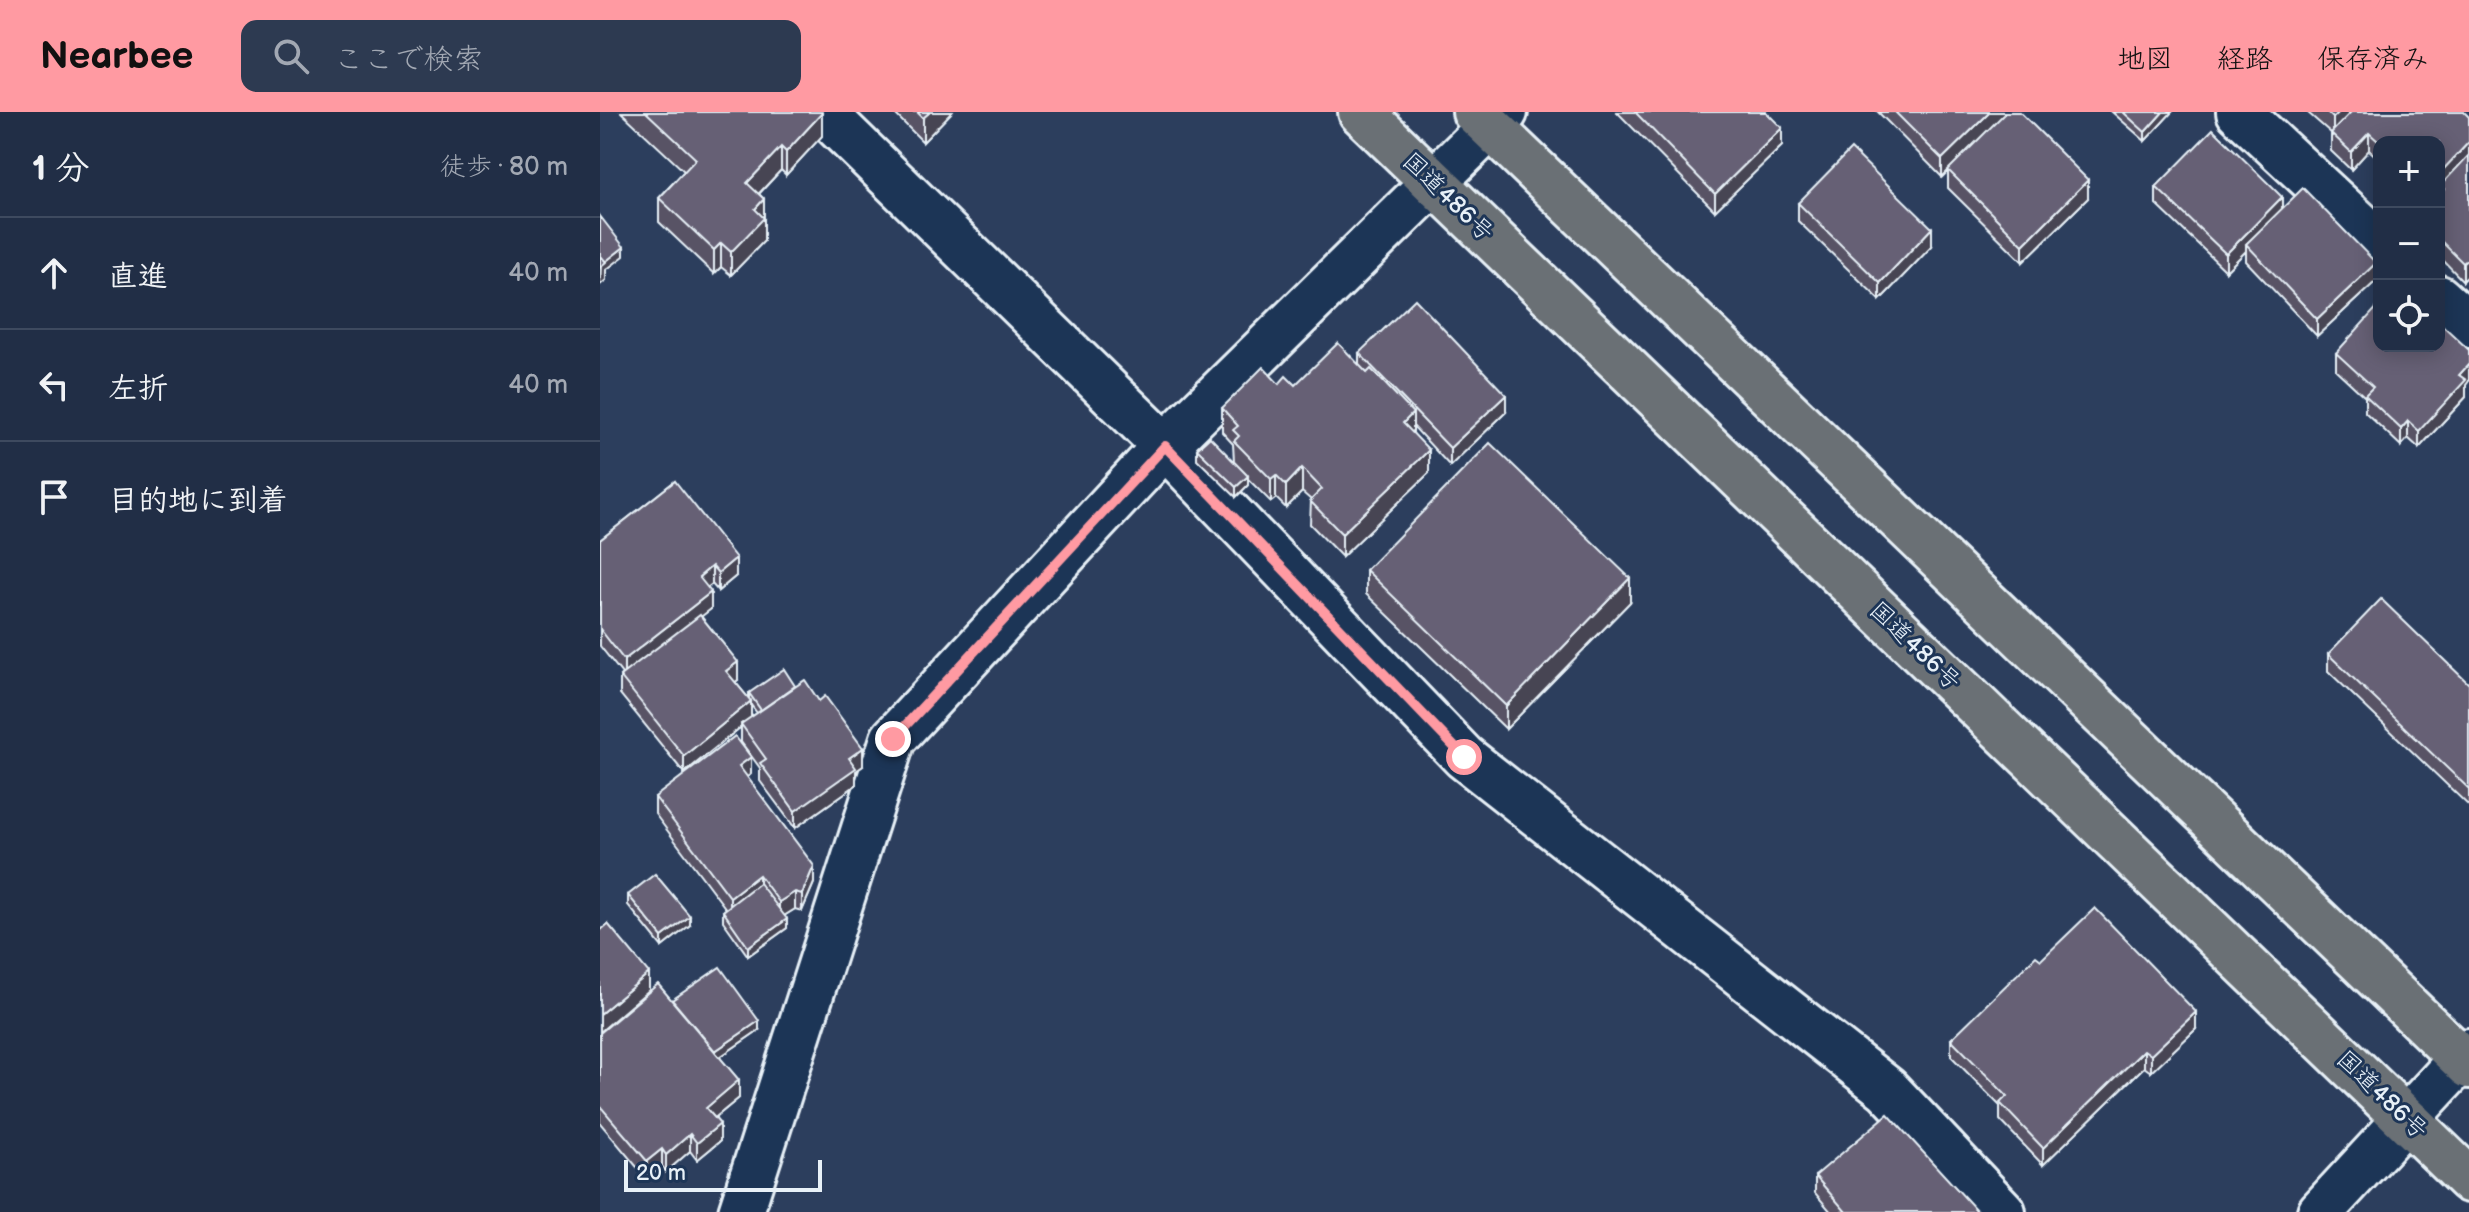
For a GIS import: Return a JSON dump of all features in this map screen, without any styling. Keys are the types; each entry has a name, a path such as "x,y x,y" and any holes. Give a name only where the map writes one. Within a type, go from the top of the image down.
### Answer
{"highway":[{"name":"国道486号","path":"1361,112 2469,1180"},
{"path":"1490,117 2467,1058"}],"street":[{"path":"823,112 1165,446 1464,757 1887,1089 2003,1212"},
{"path":"2239,112 2373,236"},
{"path":"741,1212 893,739 1165,446 1433,182 1490,117"},
{"path":"2445,303 2469,325"},
{"path":"2320,1212 2467,1058"}],"building":[{"path":"646,112 822,113 786,152 781,147 747,183 764,199 755,209 764,218 731,252 721,243 714,250 659,198 696,159"},
{"path":"1635,112 1766,112 1782,128 1715,194"},
{"path":"1895,112 1990,112 1942,159"},
{"path":"2006,112 2020,112 2088,180 2023,245 1948,170"},
{"path":"2123,112 2163,112 2145,132"},
{"path":"2351,112 2464,112 2469,117 2469,142 2445,168 2445,136 2373,137 2369,133 2351,152 2331,133"},
{"path":"2213,129 2282,197 2226,254 2156,187"},
{"path":"1851,149 1932,228 1880,283 1798,203"},
{"path":"2469,155 2469,258 2463,263 2445,245 2445,181"},
{"path":"2303,188 2373,260 2373,266 2317,319 2246,244"},
{"path":"600,216 624,247 605,262 600,255"},
{"path":"1415,299 1506,395 1450,448 1359,353"},
{"path":"2373,312 2373,352 2445,352 2445,328 2469,350 2469,364 2459,375 2466,380 2419,431 2408,421 2401,429 2365,395 2373,387 2336,353"},
{"path":"1338,343 1367,373 1371,369 1413,413 1403,423 1429,450 1342,534 1310,501 1322,489 1302,468 1286,485 1276,475 1271,479 1234,441 1239,436 1233,430 1238,426 1222,408 1263,367 1279,384 1286,376 1295,385"},
{"path":"1210,437 1248,476 1236,487 1197,449"},
{"path":"1490,443 1630,578 1506,706 1366,570"},
{"path":"675,481 736,558 718,573 712,566 699,577 711,592 624,660 600,629 600,540"},
{"path":"2381,599 2469,684 2469,789 2328,654"},
{"path":"700,615 738,662 726,671 751,701 684,756 620,676"},
{"path":"784,669 795,686 761,710 749,693"},
{"path":"805,680 819,701 825,696 863,748 849,758 856,768 795,811 760,763 766,759 741,724"},
{"path":"735,736 751,757 739,766 814,866 802,894 795,892 779,902 759,875 730,897 655,797"},
{"path":"655,874 690,916 662,937 628,895"},
{"path":"759,883 787,919 748,947 723,911"},
{"path":"2095,908 2196,1012 2151,1055 2144,1050 2043,1148 2000,1103 2007,1096 1951,1039 2036,956 2041,960"},
{"path":"608,924 649,973 600,1014 600,931"},
{"path":"720,967 759,1021 715,1051 672,1000"},
{"path":"658,984 739,1080 706,1108 720,1124 697,1143 690,1134 666,1155 662,1149 647,1161 600,1106 600,1033"},
{"path":"1888,1114 1978,1212 1846,1212 1815,1176"}],"route":[{"path":"893,739 1165,446 1464,757"}]}
